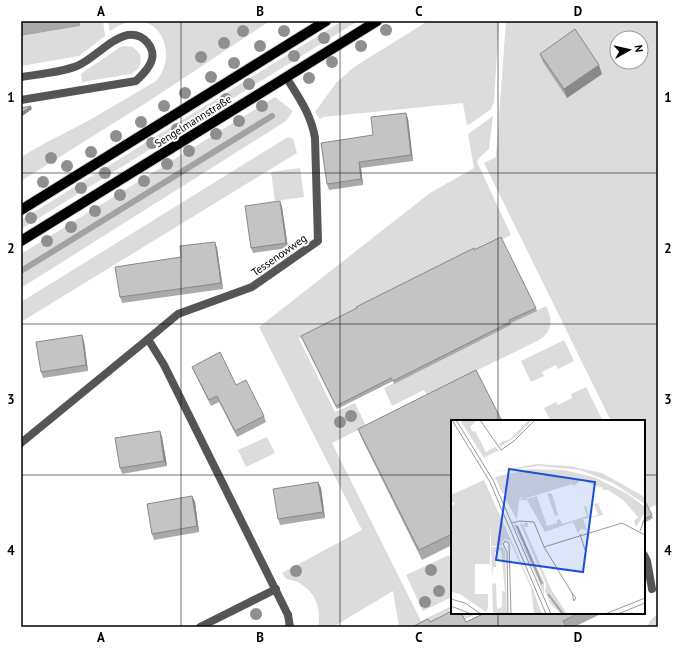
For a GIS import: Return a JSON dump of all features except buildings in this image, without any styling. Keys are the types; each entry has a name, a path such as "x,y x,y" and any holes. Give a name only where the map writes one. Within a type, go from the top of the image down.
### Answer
{"main road":[{"name":"Sengelmannstraße","path":"21,210 326,21"},
{"name":"Sengelmannstraße","path":"21,241 377,21"}],"street":[{"path":"21,76 71,69 118,39 129,35 138,35 147,40 152,49 152,60 147,70 136,81 21,100"},
{"name":"Tessenowweg","path":"21,443 178,314 252,287 294,259 318,240 315,138 307,111 286,77"},
{"path":"148,339 164,365 276,589 288,614 290,627"},
{"path":"645,556 648,561 652,589"},
{"path":"200,627 276,589"}],"shaded area":[{"path":"80,21 103,21 105,36 79,56 21,66 21,36 80,26"},
{"path":"108,21 132,21 110,31"},
{"path":"132,21 270,21 149,101 21,181 21,157 88,121 156,81 162,72 165,62 166,52 164,42 159,33 152,26 143,22"},
{"path":"342,21 358,21 21,229 21,220"},
{"path":"428,21 499,21 494,103 490,110 467,126 463,103 323,117 320,119 315,112 336,83 354,67"},
{"path":"506,21 658,21 658,510 655,505 645,510 645,420 611,420 484,163 496,157"},
{"path":"120,47 133,47 140,54 141,60 136,70 131,74 82,82 81,74"},
{"path":"275,97 293,111 286,121 21,288 21,254"},
{"path":"493,116 489,149 479,158 477,162 511,235 475,253 475,251 299,339 335,412 355,403 366,426 332,443 421,621 451,606 451,614 476,614 459,623 444,627 399,627 393,591 333,627 318,627 318,610 313,596 308,589 294,581 286,579 282,573 362,530 259,327 430,193 474,168 468,134"},
{"path":"288,137 293,139 297,153 21,322 21,302"},
{"path":"300,168 304,197 275,201 271,172"},
{"path":"546,306 551,321 549,329 544,337 427,395 424,390 392,406 384,388"},
{"path":"564,340 574,361 558,369 556,365 542,372 544,376 531,382 521,361"},
{"path":"586,387 602,420 550,420 544,408 556,402 558,405 572,398 571,394"},
{"path":"267,437 275,453 246,467 238,450"},
{"path":"449,555 451,560 451,597 423,611 406,575"},
{"path":"658,613 658,627 648,627 649,622"}],"waterway":[{"path":"21,271 272,116"}]}
